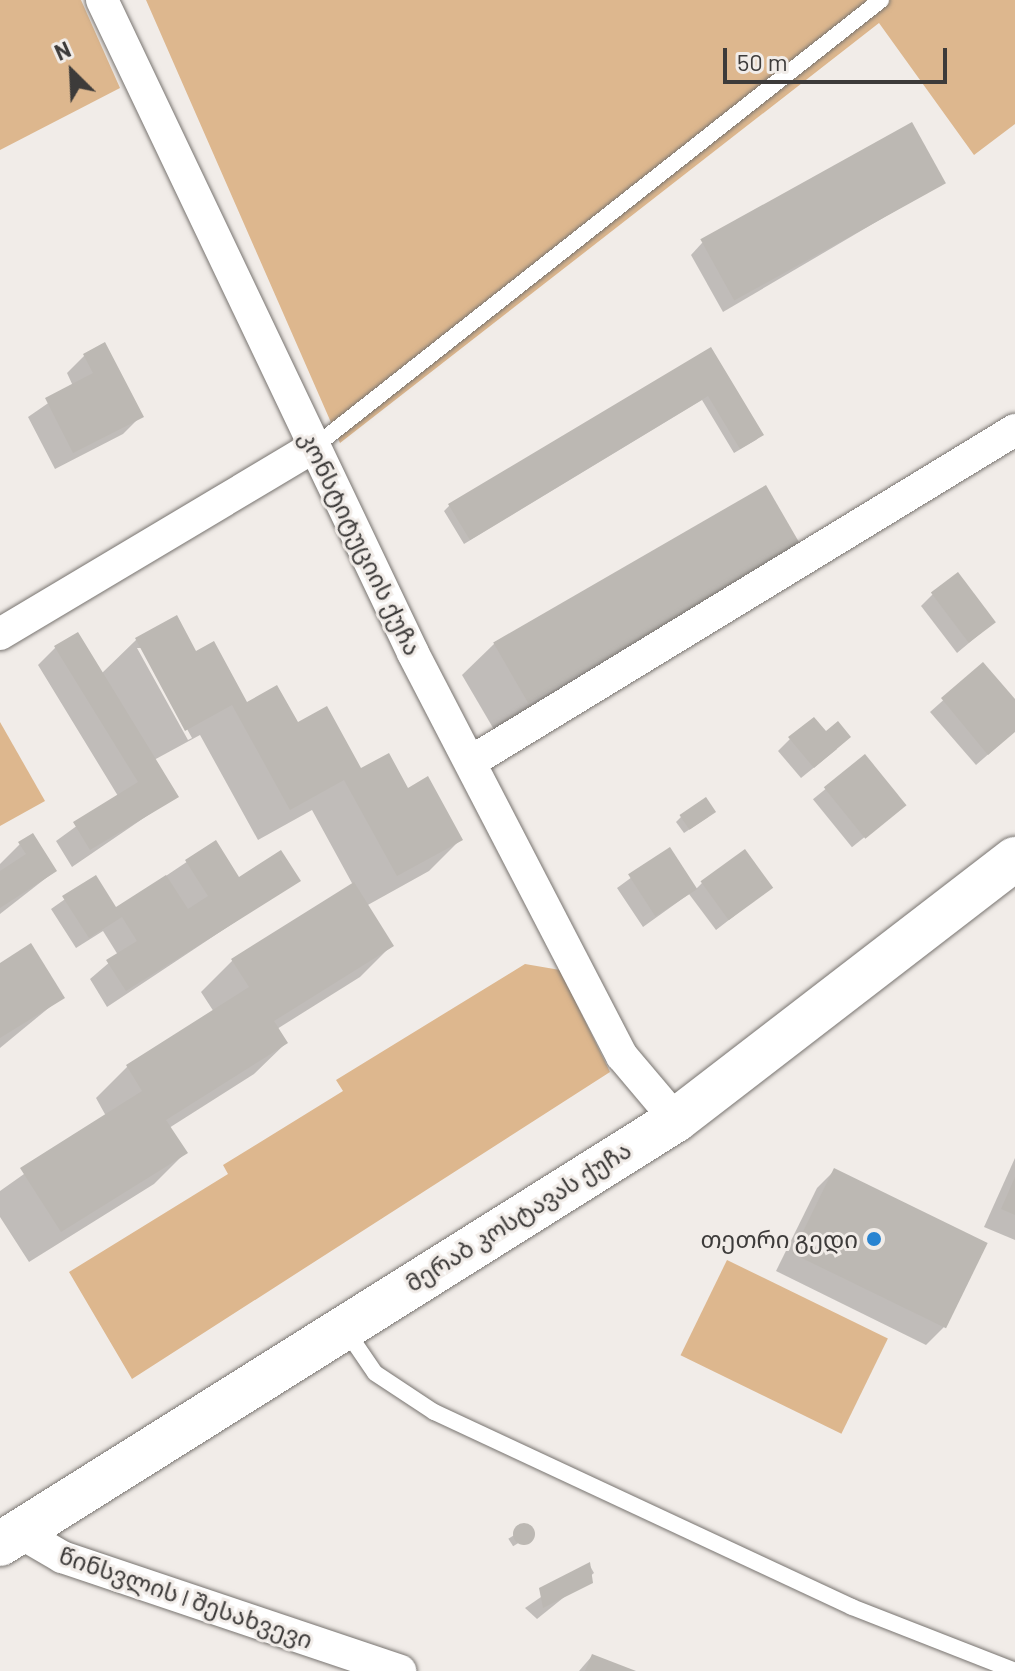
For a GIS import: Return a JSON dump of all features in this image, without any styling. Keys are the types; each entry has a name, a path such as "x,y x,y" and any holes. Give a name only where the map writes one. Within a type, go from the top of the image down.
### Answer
{"main road":[{"name":"მერაბ კოსტავას ქუჩა","path":"10,1538 342,1324 659,1130 1015,859"}],"street":[{"name":"კონსტიტუციის ქუჩა","path":"102,0 314,447 636,1077 645,1106 659,1130"},
{"path":"472,761 1015,430"},
{"path":"0,634 314,447"},
{"name":"წინსვლის I შესახვევი","path":"10,1538 400,1671"}],"lane":[{"path":"314,447 881,0"},
{"path":"342,1324 375,1373 434,1412 852,1607 1015,1671"}],"shaded area":[{"path":"0,0 81,0 120,88 0,150"},
{"path":"146,0 1015,0 1015,124 974,155 879,23 340,443"},
{"path":"0,722 45,801 0,826"},
{"path":"525,964 560,970 610,1072 132,1379 69,1272 228,1174 223,1165 343,1091 336,1080"},
{"path":"727,1260 888,1338 841,1434 681,1355"}],"building":[{"path":"912,122 946,183 734,301 700,239"},
{"path":"105,342 144,417 73,453 45,398 93,373 83,354"},
{"path":"711,347 764,435 740,449 708,396 470,540 448,504"},
{"path":"766,485 801,546 528,703 493,642"},
{"path":"958,572 996,622 969,643 931,592"},
{"path":"177,615 196,651 214,641 247,702 277,685 298,722 327,706 361,768 389,753 408,788 428,776 463,840 397,876 344,780 290,810 232,705 185,731 135,638"},
{"path":"78,632 179,797 90,850 73,822 138,782 54,646"},
{"path":"983,662 1015,699 1015,732 988,755 941,698"},
{"path":"814,717 826,731 838,721 851,737 814,768 788,737"},
{"path":"865,754 907,805 865,839 824,787"},
{"path":"706,797 716,812 690,830 679,815"},
{"path":"33,833 57,871 0,908 0,871 26,854 18,842"},
{"path":"216,840 239,877 281,850 301,881 126,991 106,960 137,941 122,917 89,938 62,896 96,875 116,907 166,875 188,909 208,896 185,860"},
{"path":"670,847 697,889 655,916 628,874"},
{"path":"745,849 773,888 729,920 701,881"},
{"path":"354,882 394,946 274,1021 288,1043 166,1120 188,1153 61,1232 20,1168 142,1091 126,1065 249,987 231,959"},
{"path":"31,943 65,998 0,1038 0,963"},
{"path":"834,1168 988,1243 946,1328 792,1253"},
{"path":"1015,1177 1015,1215 1001,1209"},
{"path":"524,1523 535,1534 524,1545 513,1534"},
{"path":"590,1562 593,1583 543,1608 539,1588"},
{"path":"592,1654 636,1671 585,1671"}],"place":[{"name":"თეთრი გედი","path":"874,1239"}]}
